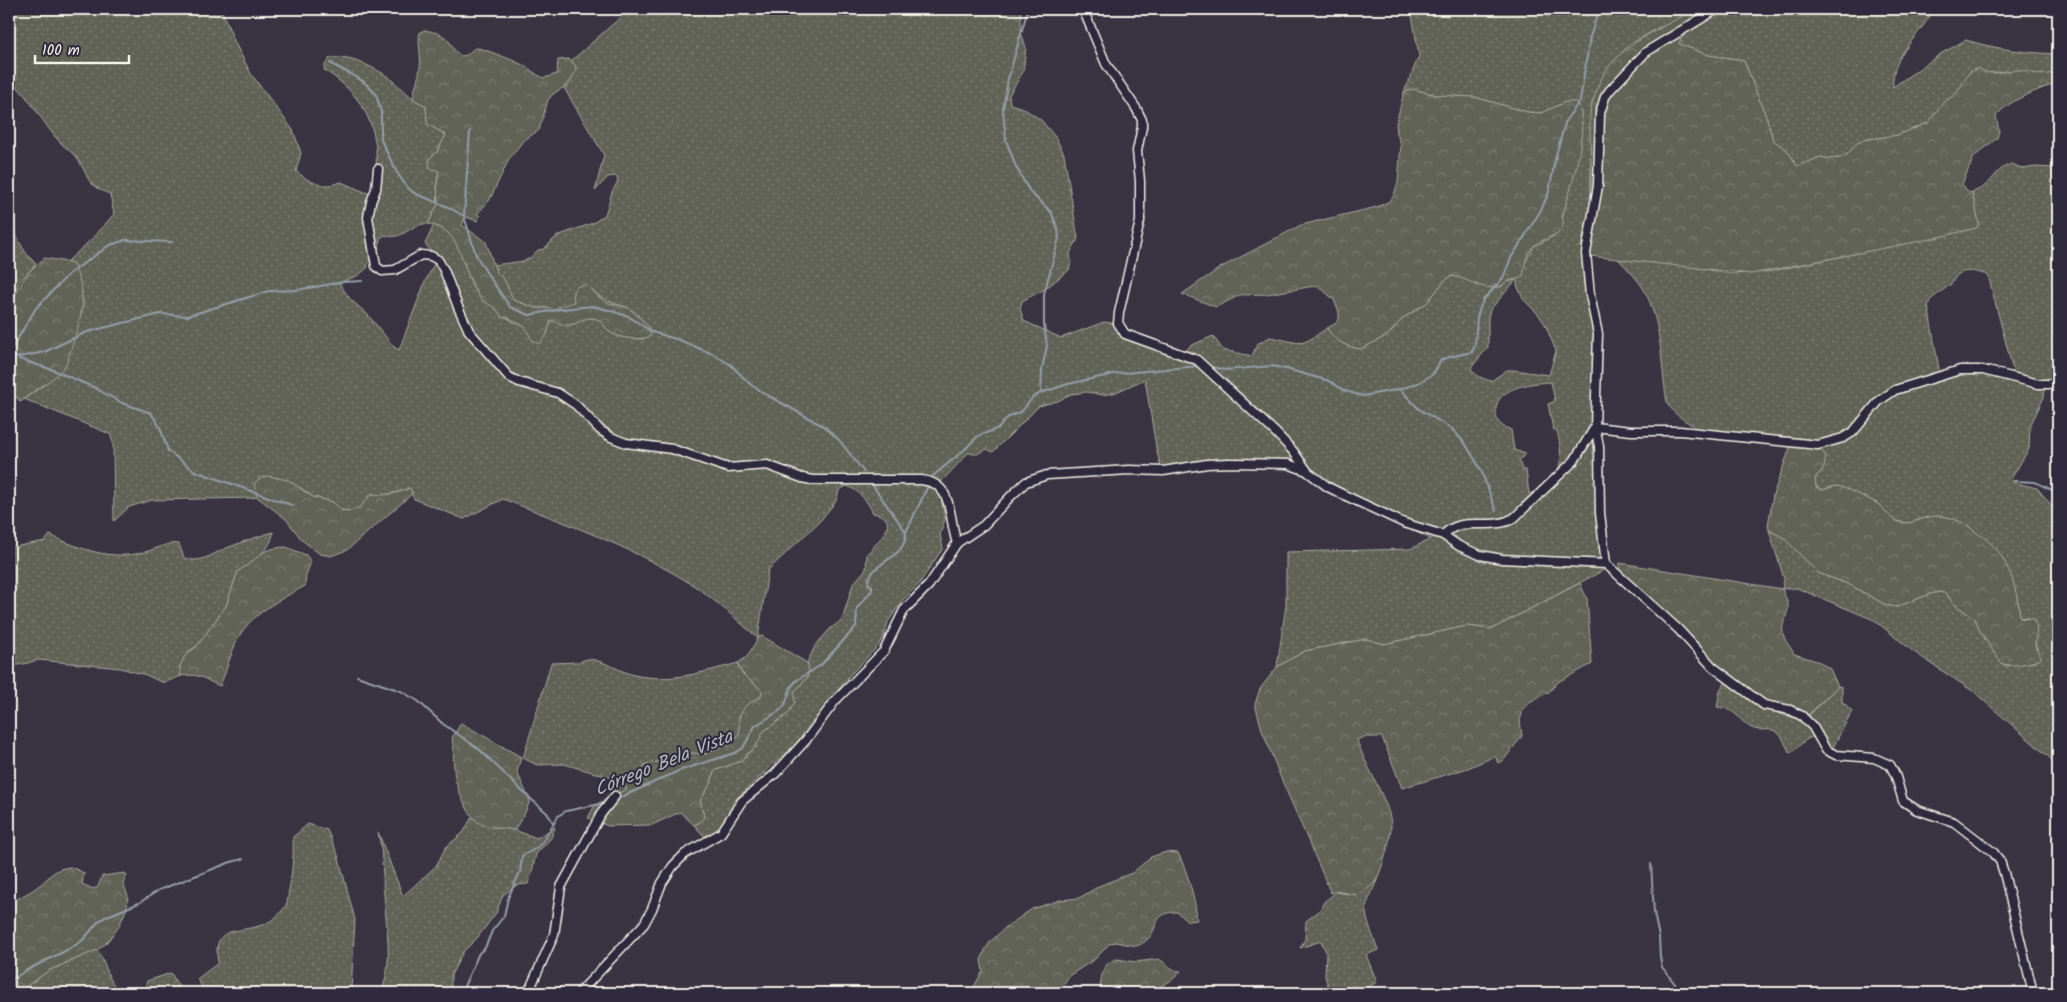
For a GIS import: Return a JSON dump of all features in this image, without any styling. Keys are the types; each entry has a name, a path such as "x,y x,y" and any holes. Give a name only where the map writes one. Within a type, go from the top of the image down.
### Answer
{"street":[{"path":"1083,9 1106,64 1142,120 1137,151 1140,181 1140,221 1119,313 1120,327 1126,334 1137,339 1198,360 1293,450 1308,472"},
{"path":"1606,564 1600,513 1599,446 1595,427 1598,348 1586,253 1598,186 1602,105 1605,97 1617,81 1646,52 1717,9"},
{"path":"378,169 376,189 368,217 376,266 382,271 395,270 421,255 430,256 438,260 469,331 509,376 519,382 558,393 576,405 600,430 626,443 672,450 728,468 767,465 812,480 921,480 936,483 944,491 948,502 952,529 957,543"},
{"path":"1595,427 1631,431 1680,431 1760,441 1818,445 1843,438 1853,432 1879,401 1895,390 1960,370 1983,370 2039,384 2058,384"},
{"path":"1443,535 1460,524 1489,525 1504,523 1514,518 1574,461 1595,427"},
{"path":"579,993 644,924 662,883 673,866 685,854 721,833 742,801 779,769 806,740 835,701 884,651 904,610 929,585 957,543 984,525 1020,487 1040,476 1071,473 1163,471 1228,463 1288,464 1308,472 1328,487 1344,495 1417,528 1443,535 1459,546 1480,555 1502,559 1606,564 1678,629 1713,667 1764,705 1790,710 1802,716 1815,730 1823,746 1833,754 1874,758 1887,762 1893,769 1903,801 1917,810 1948,819 1993,852 2000,861 2004,873 2033,993"},
{"path":"528,993 554,935 561,887 601,814 615,796"}],"green space":[{"path":"9,9 221,9 235,43 251,74 293,130 301,153 296,171 306,179 317,184 328,185 341,182 372,195 376,157 375,140 370,124 363,109 353,95 324,70 330,58 353,60 368,66 388,77 426,106 428,124 446,135 437,152 429,159 439,171 437,182 438,204 428,224 422,224 397,236 385,235 380,238 378,249 367,265 368,267 359,275 339,283 350,299 368,315 394,347 399,350 425,282 437,258 425,244 434,225 445,230 456,241 473,288 482,300 492,304 501,315 525,327 547,334 551,320 569,325 592,318 601,321 610,332 617,336 644,339 649,327 637,314 631,309 604,299 592,289 575,297 574,302 554,312 550,308 536,308 513,300 505,281 496,271 494,265 524,261 538,250 544,249 557,236 593,223 605,215 612,192 618,181 616,176 608,177 595,191 604,155 564,88 569,84 575,65 571,61 630,9 1021,9 1021,32 1026,48 1023,72 1009,95 1010,104 1023,108 1041,120 1056,138 1064,154 1078,239 1070,253 1071,262 1069,270 1045,289 1022,301 1020,309 1024,321 1061,338 1104,322 1117,324 1138,340 1184,352 1190,346 1213,336 1223,350 1252,356 1257,344 1270,337 1300,343 1305,342 1327,328 1341,343 1361,349 1388,335 1403,318 1427,303 1444,281 1451,276 1466,278 1475,285 1501,287 1506,282 1516,280 1490,310 1488,317 1488,347 1471,368 1474,373 1491,381 1507,370 1549,375 1556,351 1545,324 1523,299 1517,285 1517,280 1524,270 1525,263 1534,246 1558,234 1575,171 1579,139 1579,105 1566,102 1541,113 1527,112 1474,97 1436,95 1413,89 1404,92 1419,56 1411,9 1695,9 1629,45 1611,65 1591,139 1591,205 1581,245 1597,352 1592,405 1608,561 1620,570 1619,578 1604,570 1492,629 1467,626 1384,644 1366,639 1305,651 1277,667 1286,605 1286,552 1410,549 1431,539 1322,489 1294,460 1161,468 1145,379 1114,393 1102,395 1087,392 1071,394 1058,401 1039,406 993,452 987,449 977,454 968,453 943,480 939,486 945,519 940,535 943,548 919,584 902,601 888,622 884,636 878,646 849,676 794,746 736,799 716,833 709,837 705,837 694,825 704,817 700,801 711,783 714,771 743,760 755,748 764,731 788,714 794,692 803,683 809,670 807,663 815,646 830,629 842,620 853,584 866,569 867,554 885,531 887,520 873,513 866,501 856,491 847,486 839,490 836,501 820,521 768,570 758,638 712,599 673,573 602,538 503,499 464,519 414,499 409,488 391,494 371,494 360,508 350,511 341,510 333,502 313,497 301,488 255,489 257,497 252,498 152,500 129,507 114,521 113,442 110,434 24,399 45,384 66,364 84,304 72,264 67,262 95,236 114,214 110,194 101,191 91,183 80,162 60,142 21,91 9,81","holes":["1551,382 1555,401 1548,404 1553,429 1557,431 1559,442 1560,461 1558,470 1548,483 1529,494 1526,470 1522,470 1519,460 1526,454 1514,450 1511,430 1503,426 1498,420 1496,414 1497,405 1507,392 1515,388"]},
{"path":"1695,9 1723,9 1691,29 1681,39 1679,44 1708,55 1744,61 1767,119 1773,140 1788,151 1797,166 1821,157 1829,159 1840,158 1848,154 1857,143 1863,140 1898,135 1928,123 1944,102 1956,94 1969,73 1979,68 1987,73 2023,70 2045,75 2058,71 2058,82 2009,104 1996,116 1999,131 1997,138 1974,157 1962,184 1969,193 1972,192 1979,224 1976,228 1931,239 1751,274 1590,256 1582,253 1591,196 1590,111 1601,78 1622,53 1635,43"},
{"path":"1723,9 1934,9 1907,46 1896,65 1893,87 1942,53 1966,40 2012,50 2058,54 2058,71 2046,76 2016,70 1989,73 1973,69 1956,95 1944,102 1928,123 1898,135 1878,139 1871,138 1857,143 1848,154 1840,158 1829,159 1821,157 1797,167 1788,151 1773,140 1767,119 1744,61 1708,55 1679,44 1681,39 1691,29"},
{"path":"425,30 446,38 461,56 467,55 475,48 479,48 521,64 544,78 557,74 558,60 569,59 575,65 576,70 569,84 553,94 548,100 539,130 523,141 509,159 489,201 477,214 480,216 477,221 466,217 462,225 486,242 496,271 505,281 513,300 536,308 550,308 554,312 558,307 574,302 573,291 578,286 586,285 608,303 629,308 649,327 651,336 636,339 624,338 610,332 602,323 592,318 567,325 551,320 547,334 539,344 532,340 525,327 507,317 502,318 496,309 480,298 454,241 448,233 439,227 428,224 438,204 437,182 439,171 430,168 429,159 437,152 446,135 427,124 426,106 413,99 420,68 420,32"},
{"path":"1413,89 1436,95 1474,97 1527,112 1541,113 1566,102 1577,102 1581,113 1581,142 1562,216 1562,228 1531,249 1526,259 1523,276 1508,281 1499,287 1491,288 1479,286 1451,276 1444,281 1427,303 1403,318 1388,335 1361,349 1341,343 1330,333 1327,328 1335,324 1339,319 1339,312 1334,300 1323,290 1315,286 1267,294 1240,295 1216,307 1182,294 1220,268 1301,225 1377,207 1390,201 1398,182 1401,145 1396,124 1404,92"},
{"path":"2012,164 2024,169 2034,167 2058,168 2058,383 2045,388 2044,397 2030,426 2029,449 2011,479 2015,483 2037,488 2053,507 2058,510 2058,765 1974,692 1914,652 1874,620 1797,588 1782,589 1784,579 1769,530 1784,538 1818,573 1848,584 1886,605 1896,607 1930,594 1946,593 1953,603 1975,619 2001,663 2005,666 2036,662 2041,658 2035,644 2036,640 2027,617 2020,618 2019,606 2003,560 1968,525 1927,517 1910,523 1900,522 1891,519 1877,503 1843,488 1836,486 1823,490 1816,487 1815,478 1824,468 1819,447 1704,433 1679,416 1670,408 1667,402 1658,329 1649,301 1643,288 1617,258 1683,265 1732,274 1767,272 1976,228 1979,224 1972,192 1985,186 2006,166","holes":["1972,271 1988,275 2014,374 1950,372 1940,375 1928,306 1930,300 1951,284 1957,275 1962,272"]},
{"path":"10,216 20,242 36,264 19,282 9,310"},
{"path":"45,258 72,263 81,284 81,314 68,360 62,370 21,402 9,390 8,353 10,317 20,285"},
{"path":"1791,445 1819,447 1826,456 1824,468 1815,478 1816,487 1823,490 1837,486 1852,491 1879,505 1899,522 1909,523 1934,516 1955,519 1986,539 1996,549 2007,566 2015,587 2020,618 2033,619 2035,622 2037,631 2035,645 2042,658 2022,664 2010,665 2001,663 1981,633 1975,619 1953,603 1946,593 1930,594 1896,607 1886,605 1848,584 1818,573 1784,538 1769,530 1768,526 1773,495"},
{"path":"268,476 288,480 313,497 333,502 341,510 350,511 360,508 371,494 391,494 410,488 412,494 347,550 331,556 320,554 312,548 302,540 286,519 257,497 254,484 260,478"},
{"path":"273,532 270,544 266,550 238,571 226,606 197,646 189,651 180,667 181,676 161,682 146,675 120,668 39,660 17,665 9,676 9,545 14,547 45,541 50,535 84,549 120,555 145,552 170,544 179,544 184,558 197,560"},
{"path":"286,547 306,555 311,562 306,575 305,586 266,609 241,632 220,686 202,677 181,676 180,667 184,657 197,646 226,606 238,571 264,552"},
{"path":"1620,563 1782,589 1788,606 1783,624 1786,641 1794,654 1820,662 1830,669 1838,686 1806,717 1789,717 1774,711 1735,685 1700,656 1619,578"},
{"path":"1580,583 1587,599 1592,664 1558,682 1549,692 1533,700 1523,709 1520,721 1522,736 1503,761 1498,763 1495,756 1468,768 1402,788 1382,737 1364,737 1357,740 1387,807 1391,826 1390,835 1380,873 1369,888 1357,895 1335,891 1331,893 1280,776 1262,730 1255,704 1260,689 1277,667 1305,651 1366,639 1384,644 1467,626 1492,629"},
{"path":"762,636 807,663 809,670 807,678 794,692 795,702 788,714 764,731 755,748 743,760 714,771 711,783 700,801 704,817 700,822 694,825 680,812 652,825 608,826 588,818 595,805 627,789 620,779 639,775 645,764 689,753 706,754 734,742 739,733 739,719 742,711 750,703 761,697 762,691 742,673 738,663 747,657 758,638"},
{"path":"587,659 598,661 634,675 660,678 713,670 738,663 742,673 762,691 761,697 739,720 739,732 731,743 707,754 686,754 647,765 641,768 639,775 620,780 627,789 608,799 613,787 612,779 609,777 564,764 537,765 523,758 551,663 579,662"},
{"path":"1727,680 1768,708 1787,716 1807,717 1838,686 1842,687 1842,701 1852,711 1829,755 1812,737 1790,753 1782,737 1775,731 1752,728 1729,710 1717,707 1720,691"},
{"path":"461,723 521,757 517,772 530,801 524,815 514,830 483,825 477,822 467,809 459,792 455,775 452,738"},
{"path":"472,817 483,825 514,830 537,838 555,827 551,838 536,854 528,884 517,885 503,895 496,913 477,938 463,952 451,975 451,993 381,993 387,971 388,938 378,832 403,896 436,866 446,847 463,833"},
{"path":"308,824 327,830 338,855 355,920 351,990 348,993 206,993 197,979 218,963 217,948 220,939 227,933 257,927 268,922 279,914 285,906 288,900 292,870 293,837"},
{"path":"1166,852 1178,853 1188,877 1197,920 1188,921 1177,912 1162,916 1145,941 1137,946 1116,942 1109,944 1095,959 1070,975 1059,990 1030,993 967,993 973,988 983,971 981,960 985,950 991,941 1006,927 1032,909 1060,900 1079,898 1101,885 1132,873 1151,857"},
{"path":"71,867 84,873 82,884 93,889 98,887 102,876 125,873 127,876 123,883 128,896 127,908 118,928 106,943 97,950 50,970 16,993 9,993 9,905 36,888 53,873"},
{"path":"1376,882 1366,907 1366,912 1378,950 1366,955 1377,982 1365,989 1354,986 1331,993 1325,977 1326,952 1321,941 1300,948 1305,939 1306,921 1319,911 1324,902 1336,892 1347,894"},
{"path":"97,950 113,984 122,993 16,993 50,970"},
{"path":"1117,959 1136,962 1159,959 1172,969 1181,971 1170,981 1156,988 1142,990 1129,987 1121,993 1099,993 1103,972 1107,964"},
{"path":"171,973 182,993 143,993 147,981"}],"waterway":[{"path":"1028,9 1008,79 1003,109 1006,140 1016,167 1030,192 1051,212 1058,229 1059,238 1044,294 1044,325 1047,346 1042,369 1041,393"},
{"name":"Córrego Bela Vista","path":"1208,366 1225,370 1272,366 1329,381 1345,391 1363,396 1400,389 1418,383 1433,374 1441,360 1472,352 1475,345 1477,317 1483,300 1503,278 1511,258 1541,210 1549,192 1556,155 1566,120 1580,101 1590,37 1599,9"},
{"path":"330,63 363,81 376,94 381,112 381,140 396,171 407,187 414,193 464,216"},
{"path":"470,131 464,216 476,255 510,307 529,315 561,309 594,306 628,316 652,332 679,340 715,355 731,365 751,385 825,427 839,440 864,472"},
{"path":"9,353 36,308 69,274 108,246 125,240 172,242"},
{"path":"9,359 44,352 87,332 160,314 187,316 269,291 297,290 343,282 362,281"},
{"path":"19,359 53,370 95,388 122,403 151,413 160,427 168,451 195,471 294,506"},
{"name":"Córrego Bela Vista","path":"933,476 978,436 999,428 1007,418 1022,411 1033,397 1041,393 1068,384 1114,374 1198,366"},
{"path":"1400,389 1419,409 1452,429 1465,443 1481,470 1496,511"},
{"path":"2014,481 2035,482 2052,490 2058,489"},
{"path":"871,483 906,532"},
{"name":"Córrego Bela Vista","path":"617,799 681,770 735,753 743,748 755,726 785,705 791,687 797,680 821,665 856,626 857,608 872,590 872,586 868,584 870,576 874,570 901,549 905,541 906,532 928,486"},
{"path":"357,676 401,691 418,701 443,724 479,749 547,813 554,824"},
{"name":"Córrego Bela Vista","path":"461,993 479,953 485,948 492,931 504,916 508,898 520,872 522,856 538,847 558,816 566,811 605,803"},
{"path":"9,982 25,971 83,940 98,922 105,917 139,903 159,890 243,859"},
{"path":"1651,864 1654,913 1662,967 1682,993"}]}
